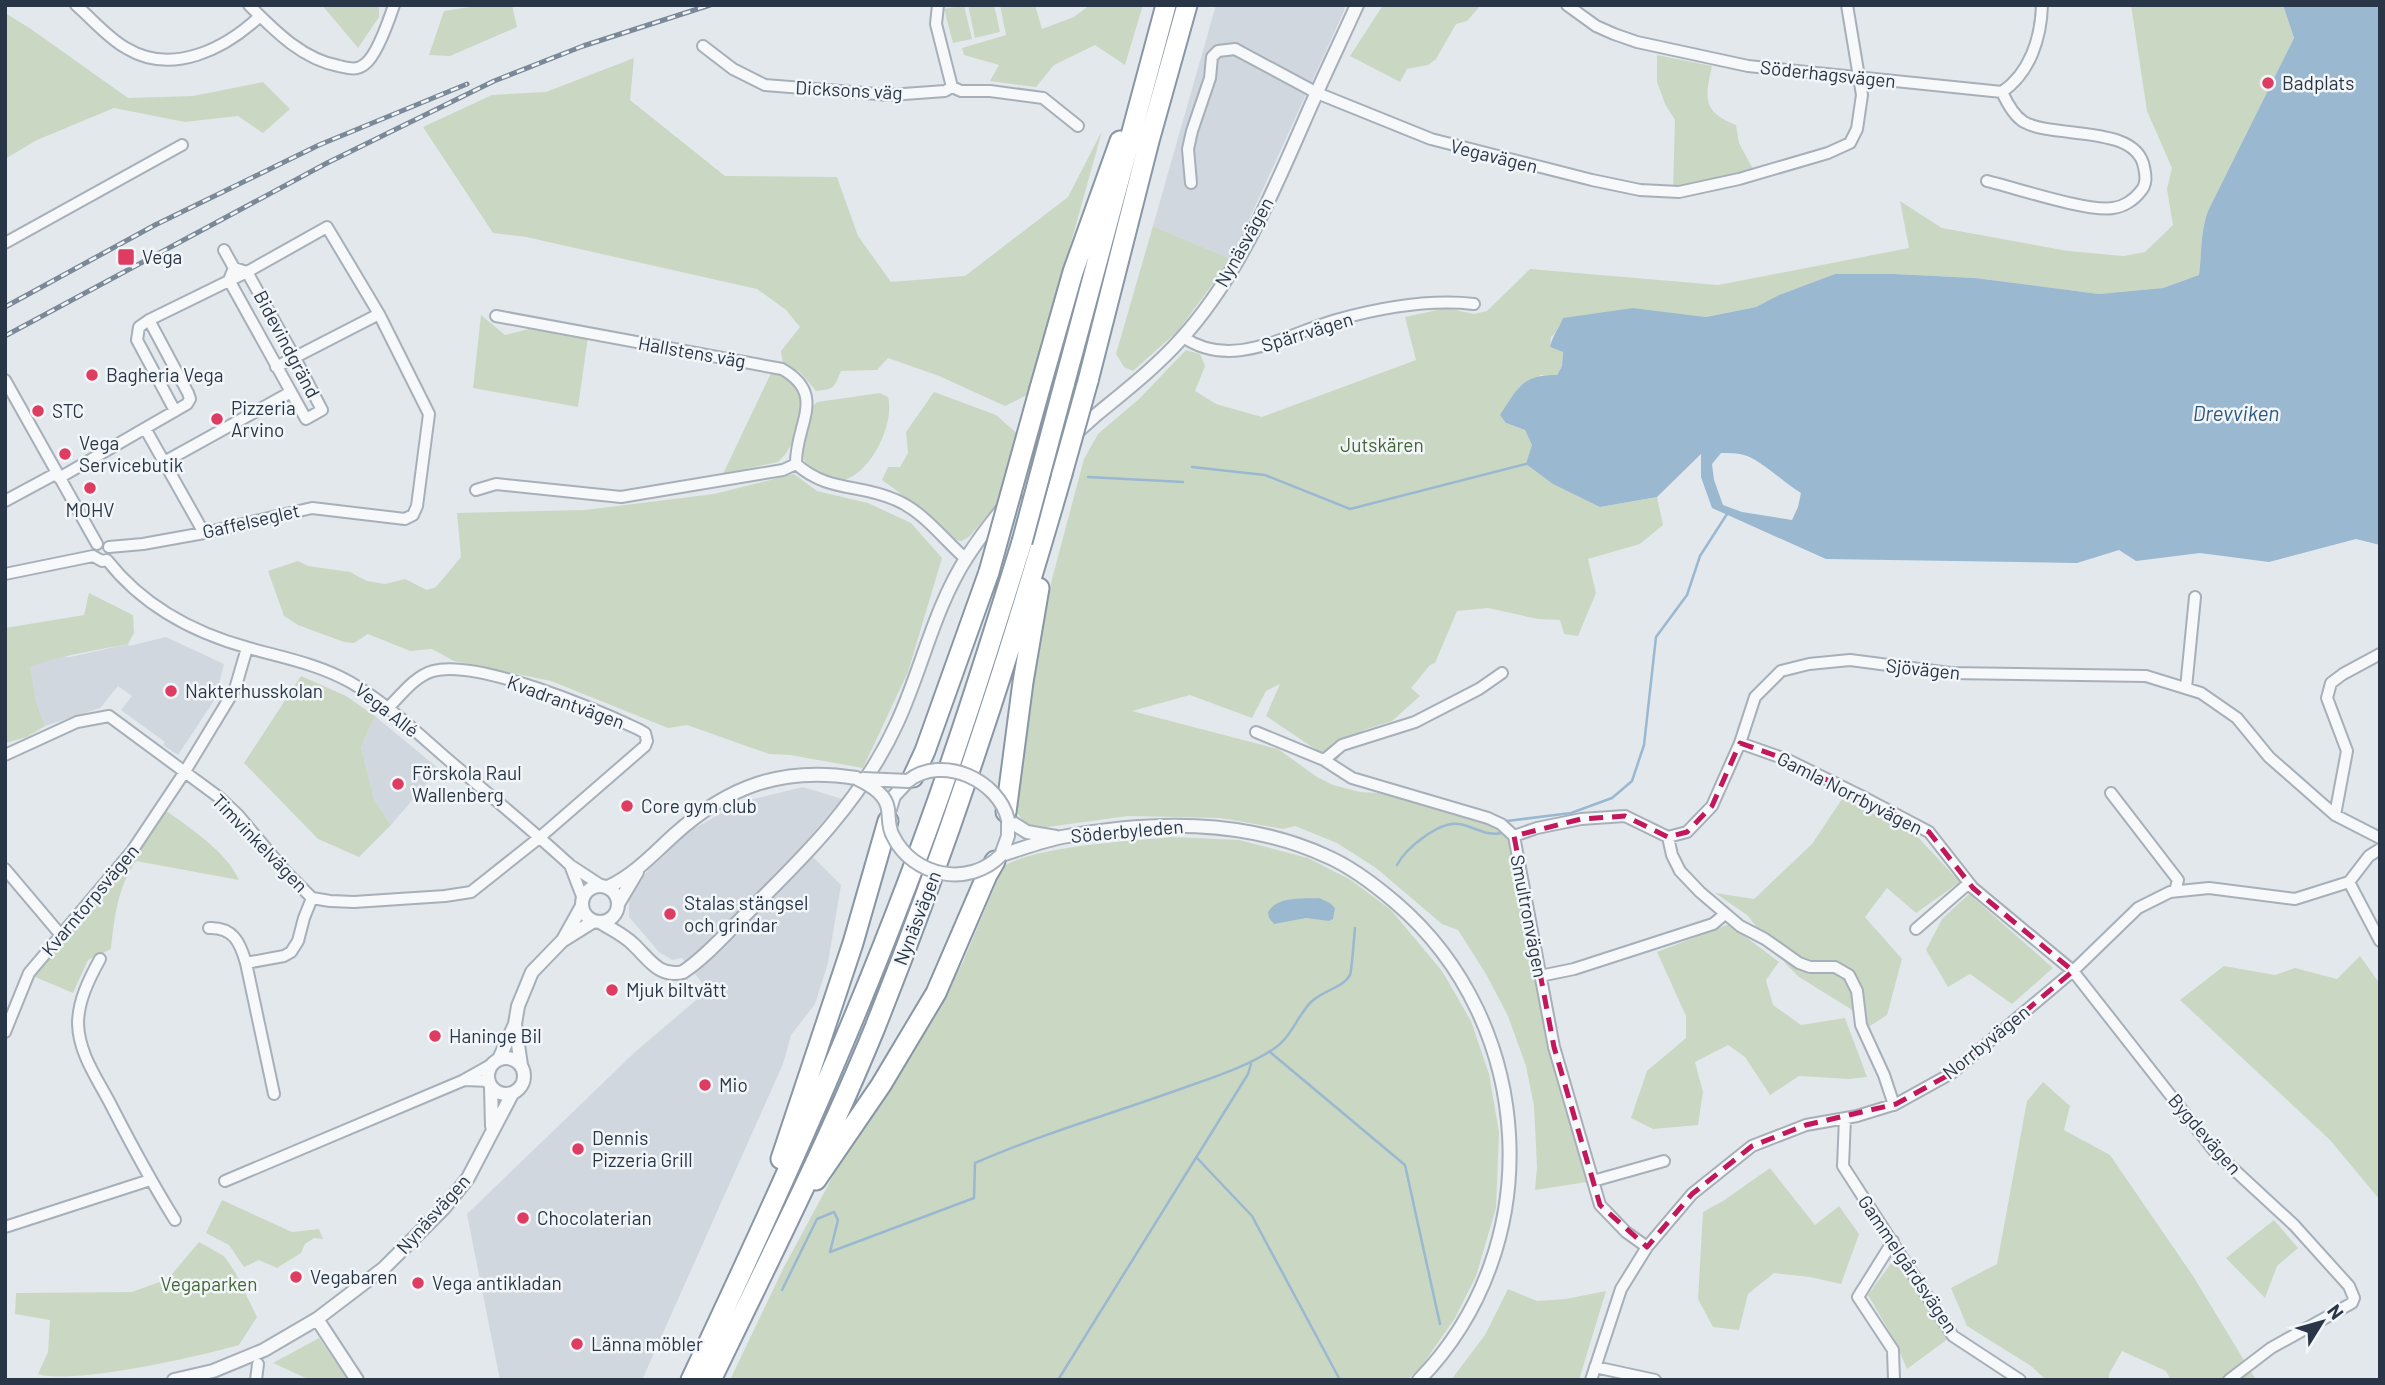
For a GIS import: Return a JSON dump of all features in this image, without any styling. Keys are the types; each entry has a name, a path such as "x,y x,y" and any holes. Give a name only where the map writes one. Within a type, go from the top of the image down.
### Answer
{"highway":[{"name":"Nynäsvägen","path":"691,1380 810,1120 908,883 997,624 1022,542 1166,5"},
{"name":"Nynäsvägen","path":"711,1380 788,1222 873,1032 928,890 1048,530 1187,5"},
{"path":"910,779 925,751 989,572 1073,272 1109,166 1147,75"},
{"path":"1007,816 1029,643 1048,530"},
{"path":"739,1279 845,967 889,815"},
{"path":"788,1222 881,1085 936,993 987,875 998,858"}],"street":[{"path":"76,5 126,49 159,60 199,56 226,43 260,16"},
{"path":"249,5 314,60 354,69 366,64 373,54 394,5"},
{"path":"938,5 936,24 951,87"},
{"name":"Nynäsvägen","path":"597,922 631,942 654,967 675,974 683,972 790,872 826,834 853,799 889,741 941,606 966,559 992,521 1017,490 1056,451 1183,338 1222,284 1258,220 1357,5"},
{"name":"Söderhagsvägen","path":"1567,5 1595,26 1637,42 1748,66 2002,92"},
{"path":"1847,5 1857,76"},
{"path":"1987,181 2095,208 2114,208 2129,202 2142,191 2147,178 2143,161 2134,151 2108,138 2040,128 2023,122 2013,111 2002,92 2017,80 2038,43 2042,5"},
{"name":"Dicksons väg","path":"703,46 733,69 765,85 890,95 945,91 951,87 961,91 990,91 1044,99 1078,126"},
{"name":"Vegavägen","path":"1191,183 1188,149 1210,78 1212,57 1218,51 1235,49 1317,93 1431,139 1473,152 1640,190 1679,192 1739,179 1828,153 1850,143 1857,129 1861,95 1857,76"},
{"path":"5,243 182,145"},
{"name":"Gaffelseglet","path":"109,547 204,533 312,508 405,519 413,515 417,506 429,414 379,314 327,227 247,272"},
{"path":"224,250 234,268"},
{"name":"Bidevindgränd","path":"234,268 247,272 321,410 306,419 229,280 234,268"},
{"path":"175,411 137,340 139,327 247,272"},
{"name":"Spärrvägen","path":"1183,338 1220,351 1259,348 1336,320 1398,307 1450,301 1474,304"},
{"path":"276,367 379,314"},
{"name":"Hallstens väg","path":"496,316 782,369 794,375 807,395 808,406 796,464"},
{"path":"5,500 146,430 187,404 190,399 149,320"},
{"path":"5,380 97,544"},
{"path":"166,461 291,392"},
{"path":"146,430 166,461 204,533"},
{"path":"477,490 496,484 631,496 773,472 796,464 816,480 882,494 913,509 966,559"},
{"path":"5,573 93,556 92,550 97,544 103,543 109,547 110,555 107,560"},
{"name":"Vega Allé","path":"93,556 102,561 107,560 120,575 166,614 183,624 247,648 301,660 349,681 388,708 570,865 605,887"},
{"path":"2186,688 2195,597"},
{"name":"Kvarntorpsvägen","path":"5,1032 29,973 132,851 184,773 235,689 247,648"},
{"path":"2335,815 2347,751 2327,698 2331,683 2380,654"},
{"name":"Sjövägen","path":"1668,837 1687,832 1712,806 1740,743 1755,697 1781,671 1809,664 1850,660 1950,673 2146,676 2201,692 2237,718 2269,757 2335,815 2380,838"},
{"name":"Kvadrantvägen","path":"388,708 421,676 432,671 457,670 498,677 539,689 645,733 645,746 540,838"},
{"path":"1324,760 1342,745 1415,722 1479,690 1502,673"},
{"name":"Timvinkelvägen","path":"5,755 77,722 108,716 220,798 312,898 354,902 471,892 540,838"},
{"name":"Smultronvägen","path":"1256,732 1324,760 1352,778 1488,818 1501,824 1514,836 1559,1068 1600,1205 1626,1232 1647,1247"},
{"name":"Gamla Norrbyvägen","path":"1740,743 1788,760 1929,832 1969,883 2073,971"},
{"path":"490,1084 488,1074 515,1024 518,1006 532,972 562,941 590,889 605,887 639,869 705,808 738,790 798,775 910,779 933,771 963,774 983,784 1000,801 1007,816 1008,836 998,858 979,871 960,875 923,868 899,846 893,836 889,815 879,792 856,778"},
{"path":"889,815 894,796 910,779"},
{"path":"2111,793 2178,880 2175,891"},
{"name":"Söderbyleden","path":"1007,816 1027,832 1060,837"},
{"path":"1514,836 1581,819 1625,816 1668,837 1672,855 1680,871 1725,914 1799,963 1810,967 1836,967 1849,975 1857,991 1861,1025 1884,1075 1894,1105"},
{"name":"Söderbyleden","path":"998,858 1060,837 1166,825 1232,829 1275,837 1327,856 1369,882 1407,913 1439,948 1467,987 1489,1034 1502,1081 1509,1128 1509,1180 1496,1249 1477,1297 1451,1341 1419,1380"},
{"path":"2380,849 2369,856 2349,882 2380,942"},
{"name":"Vega Allé","path":"570,865 582,902"},
{"path":"5,869 60,934"},
{"path":"562,941 597,922 612,918 639,869"},
{"name":"Norrbyvägen","path":"1591,1380 1621,1289 1647,1247 1692,1194 1752,1146 1806,1125 1894,1105 1952,1073 2073,971 2138,908 2175,891 2209,888 2295,900 2349,882"},
{"path":"1916,929 1969,883"},
{"path":"605,887 614,893 618,907"},
{"path":"246,963 284,956 291,952 299,941 312,898"},
{"path":"582,902 587,917 597,922"},
{"name":"Nynäsvägen","path":"618,907 631,942"},
{"path":"1540,976 1574,969 1713,924 1725,914"},
{"path":"209,928 222,929 237,938 246,963 274,1094"},
{"path":"100,959 82,997 79,1010 78,1026 84,1053 150,1180 175,1220"},
{"name":"Bygdevägen","path":"2073,971 2215,1152 2294,1225 2348,1286 2354,1298 2352,1303 2271,1348 2229,1380"},
{"path":"463,1080 490,1084 502,1094 517,1091 524,1080 524,1074 515,1024"},
{"path":"225,1181 463,1080 496,1061 510,1058 521,1065"},
{"name":"Nynäsvägen","path":"490,1084 492,1130"},
{"name":"Nynäsvägen","path":"174,1380 213,1371 264,1350 317,1319 384,1268 444,1208 468,1178 512,1094"},
{"name":"Gammelgårdsvägen","path":"1845,1118 1843,1166 1953,1336 2020,1380"},
{"path":"1594,1181 1664,1161"},
{"path":"5,1227 150,1180"},
{"path":"1893,1241 1858,1297 1893,1350 1895,1380"},
{"path":"317,1319 357,1380"},
{"path":"256,1380 258,1364"},
{"path":"1595,1367 1655,1380"}],"highlighted area":[{"path":"1740,743 1788,760 1929,832 1973,888 2073,971 1952,1073 1896,1104 1806,1125 1752,1146 1692,1194 1647,1247 1600,1205 1554,1047 1514,836 1581,819 1625,816 1668,837 1687,832 1712,806"}],"shaded area":[{"path":"1216,5 1345,5 1231,259 1153,226"},
{"name":"Nakterhusskolan","path":"166,637 224,664 215,699 178,755 163,745 165,742 121,710 132,696 118,686 100,708 45,726 36,701 29,667 58,656 70,657"},
{"name":"Förskola Raul Wallenberg","path":"375,716 439,769 391,825 374,799 361,747"},
{"path":"803,787 842,799 802,846 841,885 828,963 815,1004 791,1035 783,1064 642,1380 500,1380 467,1214 635,1052 708,990 682,958 672,960 659,952 629,917 629,896 653,863 693,829 742,802"}],"green space":[{"path":"322,5 379,5 379,17 358,48"},
{"path":"483,5 512,5 517,27 450,56 429,55 444,11"},
{"path":"964,5 972,39 953,43 944,9"},
{"path":"968,5 994,5 1000,32 975,38"},
{"path":"1000,5 1035,5 1042,29 1074,17 1090,5 1143,5 1125,65 1095,45 1054,65 1036,87 990,81 999,65 964,55 962,48 1006,35"},
{"path":"1383,5 1481,5 1467,21 1456,24 1436,59 1428,65 1407,69 1400,82 1350,56"},
{"name":"Jutskären","path":"2131,5 2283,5 2294,38 2208,211 2202,234 2199,275 2163,288 2099,294 1975,278 1835,274 1779,295 1756,307 1706,317 1633,308 1559,329 1551,337 1550,347 1563,352 1562,366 1556,376 1540,375 1506,423 1525,430 1532,445 1600,507 1657,497 1663,525 1640,544 1588,559 1596,593 1578,636 1564,634 1560,620 1538,619 1488,608 1457,611 1435,663 1430,665 1411,688 1420,696 1392,721 1364,730 1343,750 1336,763 1266,716 1280,684 1266,691 1252,718 1190,695 1132,711 1278,749 1333,785 1360,792 1379,793 1498,826 1507,836 1554,1068 1587,1182 1535,1190 1537,1167 1534,1106 1526,1066 1508,1016 1458,930 1442,924 1376,868 1337,843 1295,826 1283,829 1220,818 1128,816 1040,828 1026,824 1017,813 1031,685 1052,579 1084,459 1098,434 1139,399 1186,350 1200,354 1205,366 1195,391 1216,404 1262,417 1416,360 1405,317 1446,308 1474,314 1487,311 1530,269 1718,285 1909,248 1900,201 1942,228 2068,251 2124,256 2145,252 2173,225 2167,189 2172,168 2147,111"},
{"path":"5,13 128,98 193,96 263,82 290,109 263,133 238,116 185,122 114,108 37,140 5,159"},
{"path":"1657,55 1712,66 1708,87 1709,103 1717,115 1736,125 1739,143 1753,169 1701,185 1673,190 1675,120 1665,104 1657,82"},
{"path":"634,58 630,100 725,176 837,177 858,236 891,282 965,276 1068,197 1102,131 1029,394 1005,406 939,376 888,358 877,370 841,371 833,387 816,391 800,372 783,364 781,351 800,327 786,310 757,289 526,237 493,233 423,127 492,95 546,92"},
{"path":"1153,226 1231,259 1178,331 1133,371 1124,367 1116,354"},
{"path":"481,315 505,335 533,328 588,337 578,407 473,388"},
{"path":"772,371 790,381 800,400 790,447 778,462 723,474"},
{"path":"934,392 996,415 1021,437 1006,493 970,536 962,541 953,540 928,515 882,480 888,467 900,467 908,453 906,432"},
{"path":"880,393 888,397 888,420 879,446 863,468 853,476 837,481 810,469 803,457 812,407 817,402"},
{"path":"794,474 817,491 868,503 911,523 942,558 908,672 863,768 790,755 769,754 687,725 668,728 551,681 454,661 432,649 410,651 368,634 354,643 344,642 298,625 284,616 268,571 298,561 308,566 350,572 367,581 385,584 405,579 427,590 436,587 461,557 457,513 585,510 714,494"},
{"path":"89,593 133,615 134,633 128,644 66,656 30,667 36,701 45,726 27,737 5,743 5,628 84,615"},
{"path":"301,676 346,696 375,716 361,747 374,799 391,825 359,857 318,839 244,763"},
{"path":"1842,799 1913,832 1960,882 1916,913 1887,888 1865,917 1902,959 1887,1015 1870,1026 1849,1008 1799,977 1747,915 1715,893 1754,899 1812,844"},
{"path":"165,810 217,850 239,880 136,861 121,892 111,949 88,960 73,993 33,976"},
{"path":"1172,837 1239,840 1308,858 1351,880 1391,910 1442,971 1471,1021 1489,1074 1499,1132 1496,1208 1476,1276 1455,1318 1421,1367 1407,1380 730,1380 783,1269 834,1174 962,964 1003,867 1017,860 1059,849"},
{"path":"1969,894 2053,968 2012,1004 1970,974 1948,987 1926,950 1942,919"},
{"path":"1729,924 1779,962 1766,980 1773,1005 1801,1025 1845,1018 1867,1077 1849,1079 1799,1076 1770,1095 1745,1057 1728,1045 1695,1062 1703,1092 1698,1125 1653,1129 1631,1118 1647,1071 1686,1038 1686,1016 1657,952"},
{"path":"2360,956 2380,984 2380,1200 2330,1140 2180,1000 2224,966 2275,975 2295,968 2337,979"},
{"path":"2043,1082 2070,1106 2064,1130 2110,1155 2193,1276 2256,1380 2171,1380 2166,1371 2122,1351 2109,1374 2109,1380 2046,1380 2031,1366 1967,1326 1951,1288 1997,1264 2027,1101"},
{"path":"1770,1168 1815,1225 1839,1206 1859,1234 1841,1284 1774,1273 1748,1294 1739,1330 1713,1327 1698,1299 1703,1212"},
{"path":"222,1200 292,1232 319,1229 323,1239 314,1238 305,1244 301,1253 277,1268 259,1260 244,1267 229,1245 206,1233"},
{"path":"2274,1220 2298,1248 2277,1266 2265,1298 2226,1258"},
{"name":"Vegaparken","path":"199,1242 224,1256 257,1317 239,1345 106,1373 78,1376 38,1374 48,1352 50,1320 15,1314 16,1293 132,1292 168,1279"},
{"path":"1894,1259 1908,1273 1949,1338 1907,1369 1896,1343 1868,1295"},
{"path":"1508,1289 1537,1301 1566,1299 1606,1291 1579,1380 1451,1380 1485,1335"},
{"path":"319,1338 348,1380 310,1380 273,1363"}],"water":[{"name":"Drevviken","path":"2283,5 2380,5 2380,545 2356,539 2269,562 2200,553 2136,561 2119,550 2077,563 1826,559 1712,508 1701,477 1701,454 1657,497 1600,507 1553,484 1526,464 1532,445 1525,430 1506,423 1500,415 1522,385 1535,377 1557,375 1562,366 1563,352 1550,347 1563,318 1633,308 1706,317 1756,307 1779,295 1835,274 1975,278 2099,294 2163,288 2199,275 2202,235 2208,211 2294,38","holes":["1721,453 1750,457 1801,493 1792,520 1742,512 1723,505 1714,480 1712,464"]},
{"path":"1319,898 1335,908 1333,919 1329,921 1306,918 1274,924 1269,918 1268,912 1278,903 1290,899"}],"waterway":[{"path":"1192,467 1265,475 1350,509 1526,464"},
{"path":"1088,477 1183,482"},
{"path":"1507,821 1571,813 1612,798 1632,781 1644,745 1656,637 1687,595 1700,556 1727,514"},
{"path":"1397,865 1424,837 1451,824 1501,833"},
{"path":"782,1290 817,1219 834,1212 838,1220 830,1252 974,1198 975,1163 1048,1134 1225,1073 1275,1048 1286,1038 1311,1002 1343,983 1350,975 1355,928"},
{"path":"1270,1052 1405,1165 1440,1324"},
{"path":"1058,1380 1248,1074 1251,1064"},
{"path":"1197,1158 1252,1216 1340,1380"}],"railway":[{"path":"5,336 327,163 494,81 583,46 710,5"},
{"path":"5,307 155,225 319,145 467,84"}],"place":[{"name":"Badplats","path":"2268,83"},
{"name":"Vega","path":"126,257"},
{"name":"Bagheria Vega","path":"92,375"},
{"name":"STC","path":"38,411"},
{"name":"Pizzeria Arvino","path":"217,419"},
{"name":"Vega Servicebutik","path":"65,454"},
{"name":"MOHV","path":"90,488"},
{"name":"Nakterhusskolan","path":"171,691"},
{"name":"Förskola Raul Wallenberg","path":"398,784"},
{"name":"Core gym club","path":"627,806"},
{"name":"Stalas stängsel och grindar","path":"670,914"},
{"name":"Mjuk biltvätt","path":"612,990"},
{"name":"Haninge Bil","path":"435,1036"},
{"name":"Mio","path":"705,1085"},
{"name":"Dennis Pizzeria Grill","path":"578,1149"},
{"name":"Chocolaterian","path":"523,1218"},
{"name":"Vegabaren","path":"296,1277"},
{"name":"Vega antikladan","path":"418,1283"},
{"name":"Länna möbler","path":"577,1344"}]}
